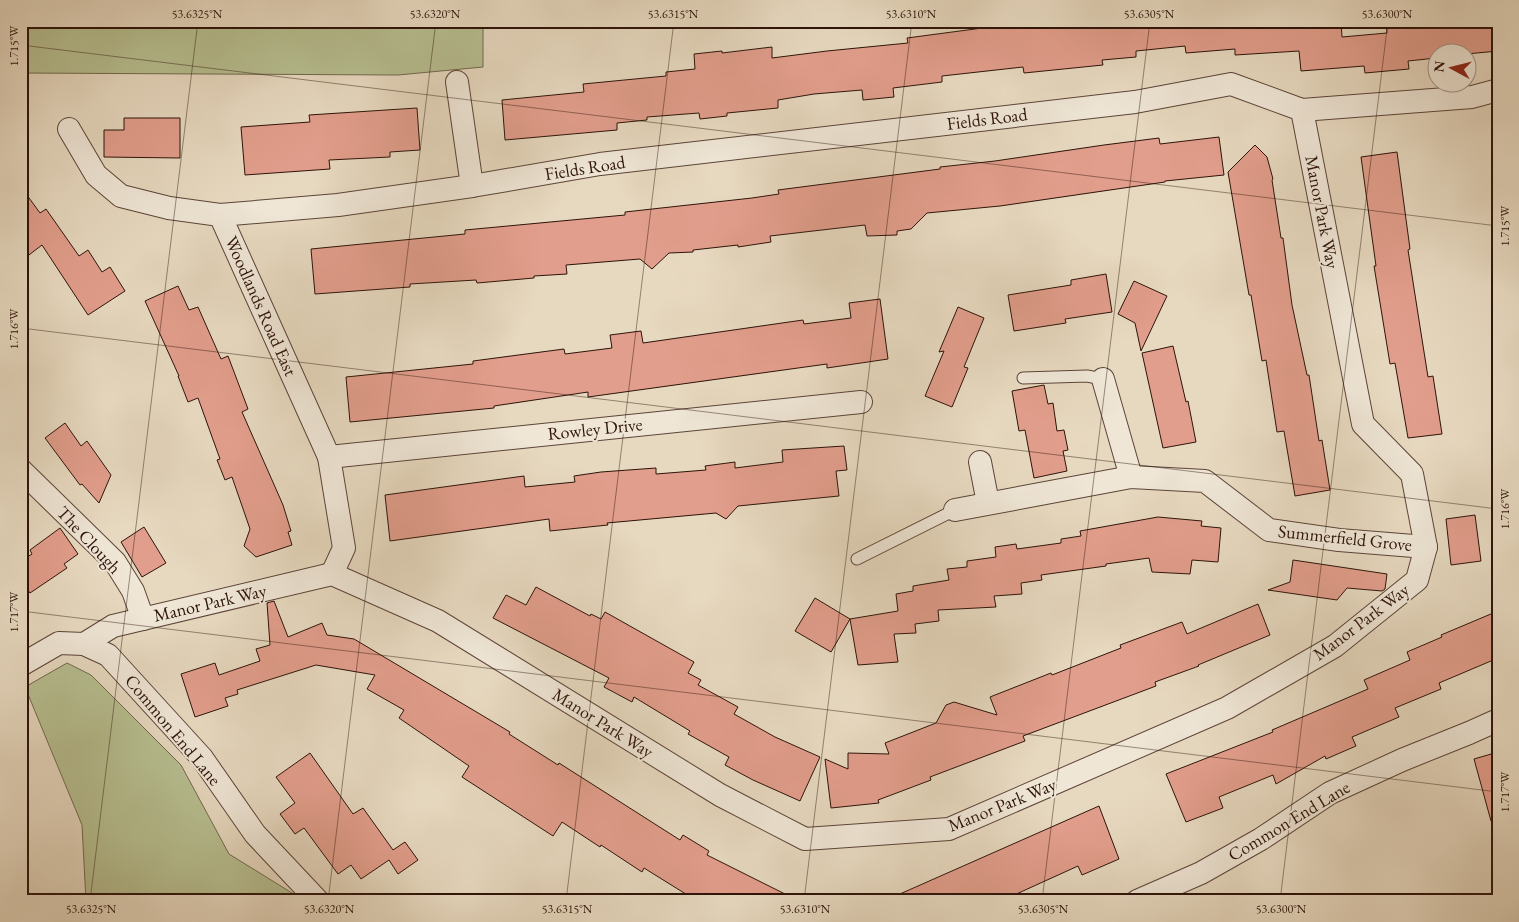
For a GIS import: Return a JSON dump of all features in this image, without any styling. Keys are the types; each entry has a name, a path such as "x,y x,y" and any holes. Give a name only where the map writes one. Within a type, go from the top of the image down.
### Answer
{"street":[{"path":"457,82 472,186"},
{"name":"Fields Road","path":"220,215 338,205 472,186 600,164 1135,102 1231,84 1302,110 1472,97 1498,90"},
{"name":"Manor Park Way","path":"84,644 114,626 332,574 438,621 720,795 805,839 949,829 1227,708 1335,646 1410,586 1417,580 1426,547 1412,474 1363,424 1302,110"},
{"name":"Woodlands Road East","path":"69,129 96,175 121,196 169,208 220,215 328,457 344,548 332,574"},
{"path":"1103,379 1131,476"},
{"name":"Rowley Drive","path":"328,457 861,402"},
{"path":"980,462 988,504"},
{"name":"The Clough","path":"21,470 115,562 133,591 143,619"},
{"name":"Summerfield Grove","path":"955,510 1131,476 1205,481 1269,530 1338,540 1426,547"},
{"name":"Common End Lane","path":"21,665 58,643 84,644 108,656 202,758 254,834 318,901"},
{"name":"Common End Lane","path":"1137,901 1200,873 1235,854 1330,793 1402,760 1498,720"}],"lane":[{"path":"1023,378 1087,376 1103,379"},
{"path":"857,559 955,510"}],"green space":[{"path":"21,21 483,21 483,67 398,75 21,73"},
{"path":"67,663 91,675 181,765 229,854 305,901 86,901 82,825 25,687"}],"building":[{"path":"1035,21 1341,21 1342,37 1387,33 1386,21 1440,21 1440,26 1498,21 1498,51 1476,53 1476,42 1426,42 1426,59 1408,61 1409,69 1365,73 1364,66 1301,71 1299,51 1235,55 1235,49 1186,53 1185,46 1136,51 1136,57 1102,60 1103,65 1024,73 1023,67 942,76 942,82 893,88 894,97 863,100 862,90 814,94 778,100 778,108 727,113 727,116 700,119 699,113 647,117 647,120 617,123 617,130 505,140 502,100 584,92 583,84 666,76 666,72 695,69 694,54 722,51 722,53 772,47 772,58 908,43 907,38"},
{"path":"417,108 420,150 390,152 390,157 329,160 330,169 245,175 241,127 310,122 309,115"},
{"path":"124,118 180,118 180,158 104,157 104,130 124,130"},
{"path":"1219,137 1224,175 1165,181 1000,206 927,213 911,229 897,231 897,235 867,236 865,225 770,236 771,242 738,247 738,245 693,250 693,252 669,253 652,269 640,259 566,265 567,274 534,276 534,278 477,283 476,280 410,284 410,287 315,294 311,249 465,234 465,230 625,215 625,212 752,198 779,194 778,190 1159,138 1160,144"},
{"path":"1255,145 1267,157 1273,179 1292,305 1307,375 1309,375 1319,441 1322,440 1330,490 1295,496 1284,431 1277,432 1266,360 1262,361 1228,172"},
{"path":"1397,152 1410,249 1408,250 1428,377 1433,376 1442,434 1408,438 1395,363 1390,364 1374,266 1376,266 1361,157"},
{"path":"21,187 40,213 46,209 79,256 88,250 102,272 110,267 125,291 88,315 42,245 21,261"},
{"path":"1106,274 1112,312 1065,319 1066,323 1014,331 1008,295 1071,285 1071,280"},
{"path":"1134,281 1167,296 1141,351 1135,323 1118,314"},
{"path":"178,286 189,310 198,307 221,359 228,356 248,409 242,412 283,505 291,531 288,532 292,545 256,557 244,546 250,529 232,477 225,480 217,460 220,459 198,398 188,402 179,376 145,301"},
{"path":"880,299 888,359 827,368 827,364 588,397 588,392 494,406 494,408 350,422 346,377 473,364 473,361 564,349 565,354 612,348 610,335 641,331 643,343 803,320 804,324 851,318 849,303"},
{"path":"958,307 984,318 964,367 968,368 952,407 925,396 944,351 939,352"},
{"path":"1173,346 1186,402 1188,401 1196,442 1163,448 1142,353"},
{"path":"1044,385 1048,404 1053,403 1057,431 1064,430 1068,450 1063,451 1067,471 1034,478 1025,430 1019,431 1012,391"},
{"path":"65,423 81,446 87,441 111,475 99,503 82,484 80,485 45,438"},
{"path":"844,446 847,470 836,471 839,496 738,506 726,519 716,513 607,523 608,525 550,531 549,519 390,541 385,495 524,476 525,487 575,482 574,476 601,472 656,468 656,474 706,470 705,466 735,462 735,468 783,462 782,450"},
{"path":"1475,515 1481,561 1451,565 1446,519"},
{"path":"1158,517 1202,521 1201,526 1221,528 1218,562 1192,560 1190,574 1152,572 1149,558 1106,564 1106,566 1041,575 1042,580 1021,583 1022,594 994,596 996,607 938,610 939,621 915,624 916,633 894,634 898,662 858,665 850,619 898,611 896,594 913,591 913,586 949,580 947,569 967,567 967,561 996,557 995,547 1016,544 1017,549 1061,543 1061,539 1081,536 1080,531"},
{"path":"144,527 166,563 142,577 121,542"},
{"path":"60,528 78,554 64,564 67,568 30,593 21,581 21,561 32,554 30,550"},
{"path":"1293,560 1387,574 1385,589 1382,591 1347,588 1337,600 1268,590 1290,582"},
{"path":"536,587 590,616 591,614 601,619 605,612 694,662 688,673 701,680 698,685 738,707 734,714 775,737 820,757 800,801 725,765 729,757 688,734 690,731 634,697 632,702 604,687 609,678 493,618 506,595 526,605"},
{"path":"815,598 850,619 831,652 795,631"},
{"path":"274,601 288,637 322,623 327,635 354,639 510,732 509,734 558,765 559,763 680,840 683,835 709,851 707,855 799,901 697,901 644,868 642,872 562,822 553,836 462,777 469,766 399,718 404,710 367,689 375,675 316,665 237,690 238,694 225,698 228,706 195,717 181,674 215,663 219,675 260,661 256,649 270,645 267,603"},
{"path":"1258,604 1270,635 1199,666 1155,682 1156,686 1023,736 1025,741 930,777 931,780 878,800 879,803 831,808 825,759 848,769 848,753 889,754 885,743 936,723 946,705 954,702 997,715 990,697 1051,673 1052,675 1121,648 1120,645 1182,622 1187,634"},
{"path":"1498,611 1498,658 1439,683 1441,689 1395,708 1399,717 1352,737 1356,746 1326,759 1325,756 1276,784 1273,775 1219,797 1223,808 1186,822 1166,774 1273,732 1272,730 1368,689 1364,680 1410,660 1407,652 1442,637 1441,635"},
{"path":"1498,752 1498,820 1491,821 1474,759"},
{"path":"310,753 353,814 363,808 393,850 405,842 418,860 398,874 389,860 361,879 351,865 338,874 304,828 295,834 280,814 295,803 276,777"},
{"path":"1099,806 1119,859 1082,875 1078,866 1001,901 884,901"}]}
